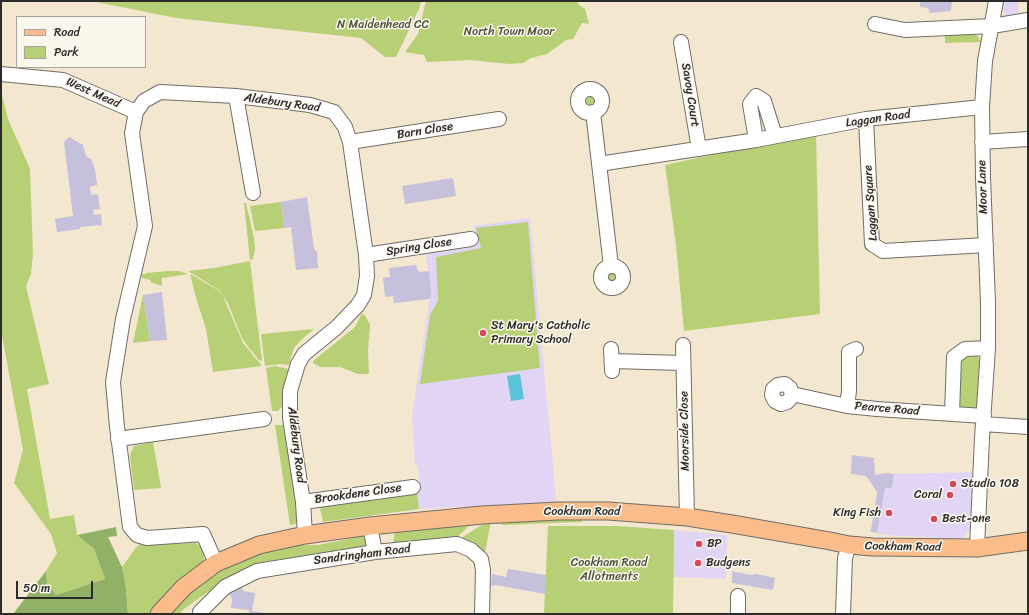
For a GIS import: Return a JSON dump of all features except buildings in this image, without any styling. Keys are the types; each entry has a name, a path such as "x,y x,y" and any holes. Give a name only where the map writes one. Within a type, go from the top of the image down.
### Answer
{"main road":[{"name":"Cookham Road","path":"159,614 184,587 216,562 259,545 306,535 370,526 482,515 558,511 608,511 687,517 770,530 848,545 977,548 1028,541"}],"street":[{"path":"992,26 996,1"},
{"path":"875,24 905,30 992,26 1028,20"},
{"name":"Moor Lane","path":"977,548 988,348 982,107 985,61 992,26"},
{"name":"Savoy Court","path":"681,42 699,149"},
{"name":"West Mead","path":"1,74 64,80 136,112"},
{"name":"Aldebury Road","path":"136,112 144,101 160,92 236,96 310,105 334,112 345,127 350,142 366,255 367,276 364,295 358,305 338,327 304,354 298,364 290,391 290,418 303,502 306,535"},
{"path":"236,96 255,178 253,193"},
{"path":"756,140 750,104 756,96 764,101 775,136"},
{"name":"Laggan Road","path":"599,164 756,140 866,119 982,107"},
{"path":"136,112 132,133 145,226 123,319 113,382 118,440 130,527 137,535 147,538 203,534 216,562"},
{"path":"593,112 611,266"},
{"name":"Barn Close","path":"350,142 499,119"},
{"name":"Laggan Square","path":"866,119 872,244 883,251 986,245"},
{"path":"982,142 1028,139"},
{"name":"Spring Close","path":"366,255 471,239"},
{"name":"Moorside Close","path":"683,345 687,517"},
{"path":"952,414 954,357 965,349 988,348"},
{"path":"847,406 849,391 848,350"},
{"path":"611,360 684,363"},
{"name":"Pearce Road","path":"792,394 847,406 952,414 1028,427"},
{"path":"118,440 264,419"},
{"name":"Brookdene Close","path":"303,502 413,487"},
{"path":"370,526 375,552"},
{"name":"Sandringham Road","path":"200,614 200,612 225,587 257,571 375,552 457,544 471,550 480,559 483,570 482,614"},
{"path":"843,614 845,558 848,545"},
{"path":"738,596 738,614"}],"shaded area":[{"path":"920,1 952,1 951,11 930,13 928,8 920,7"},
{"path":"1003,1 1018,1 1018,18 1008,19 1003,10"},
{"path":"69,137 83,145 86,156 91,159 95,169 97,185 90,187 91,195 98,194 100,209 93,210 94,215 101,214 102,225 80,227 80,229 57,232 55,219 73,216 64,142"},
{"path":"453,178 456,196 405,204 402,186"},
{"path":"307,197 314,249 317,252 318,268 296,270 291,227 284,228 281,202"},
{"name":"St Mary's Catholic Primary School","path":"530,218 556,498 554,502 419,509 417,492 420,491 418,465 415,465 412,416 431,291 426,254 476,247 474,226"},
{"path":"416,265 418,271 420,272 429,271 431,291 430,299 394,303 393,296 385,297 383,278 390,277 389,268"},
{"path":"162,292 167,340 150,341 143,295"},
{"path":"852,455 874,458 875,475 886,473 894,474 892,488 885,488 877,533 869,531 871,530 877,494 876,490 866,476 851,474"},
{"path":"972,472 970,530 961,539 886,535 877,533 885,488 892,488 894,474"},
{"path":"674,530 727,535 726,579 673,577"},
{"path":"508,569 546,575 545,594 496,585 491,586 492,574 506,577"},
{"path":"732,571 775,578 773,590 732,583"},
{"path":"242,587 243,591 255,593 252,611 270,614 249,614 249,610 231,608 232,599 229,593"}],"green space":[{"name":"N Maidenhead CC","path":"91,1 421,1 419,9 396,57 385,57 361,38 176,18"},
{"name":"North Town Moor","path":"426,1 577,1 579,5 585,9 589,24 582,23 573,39 566,40 547,54 531,58 523,63 509,64 470,60 427,62 424,55 405,52 418,34"},
{"path":"970,32 978,36 981,42 945,43 945,34"},
{"path":"1,91 8,119 30,169 33,253 31,274 26,286 49,384 27,389 50,519 74,515 77,535 94,549 105,579 56,595 47,583 46,571 57,553 51,534 14,483 23,450 1,330"},
{"path":"589,94 595,96 597,102 595,108 589,110 583,108 581,102 583,96"},
{"path":"816,132 820,314 684,331 676,245 665,165"},
{"path":"281,202 284,228 255,231 250,206"},
{"path":"244,203 246,203 254,238 255,248 253,259 250,260"},
{"path":"528,222 540,368 420,384 430,315 438,301 436,257 481,248 476,228"},
{"path":"250,261 262,360 260,361 242,338 228,303 219,290 188,271"},
{"path":"610,270 616,272 618,278 616,284 610,286 604,284 602,278 604,272"},
{"path":"179,271 188,274 162,278 162,286 150,282 151,280 142,278 141,274 146,274"},
{"path":"190,274 218,290 223,296 243,343 262,366 213,372 206,329"},
{"path":"143,295 150,341 133,343"},
{"path":"362,313 370,325 368,350 369,374 358,374 340,367 320,367 313,363 313,361 355,327"},
{"path":"314,329 294,348 290,365 280,364 265,366 261,334"},
{"path":"971,354 976,355 980,360 977,406 973,410 967,410 959,406 957,365 962,357"},
{"path":"275,366 289,369 284,404 278,411 272,411 266,368"},
{"path":"275,425 283,425 288,430 300,523 290,525"},
{"path":"153,442 161,488 134,490 130,455 134,446"},
{"path":"417,492 419,509 323,522 319,504"},
{"path":"502,519 580,519 582,522 502,525"},
{"path":"488,521 491,521 484,558 471,542 458,540"},
{"path":"473,522 455,539 393,546 395,530"},
{"name":"Cookham Road Allotments","path":"548,526 616,526 674,530 673,614 544,614"},
{"path":"116,527 117,536 108,537 122,567 128,614 13,614 46,571 47,583 56,595 105,579 94,549 77,535"},
{"path":"363,536 367,540 367,548 268,561 248,567 205,594 179,614 168,614 187,594 215,571 240,558 291,545 318,545"},
{"path":"196,543 202,548 204,553 204,561 154,614 128,614 122,567 138,545"}],"water":[{"path":"520,374 524,399 511,401 507,376"}],"place":[{"name":"St Mary's Catholic Primary School","path":"483,333"},
{"name":"Studio 108","path":"953,484"},
{"name":"Coral","path":"950,495"},
{"name":"King Fish","path":"889,513"},
{"name":"Best-one","path":"934,519"},
{"name":"BP","path":"699,544"},
{"name":"Budgens","path":"698,563"}]}
